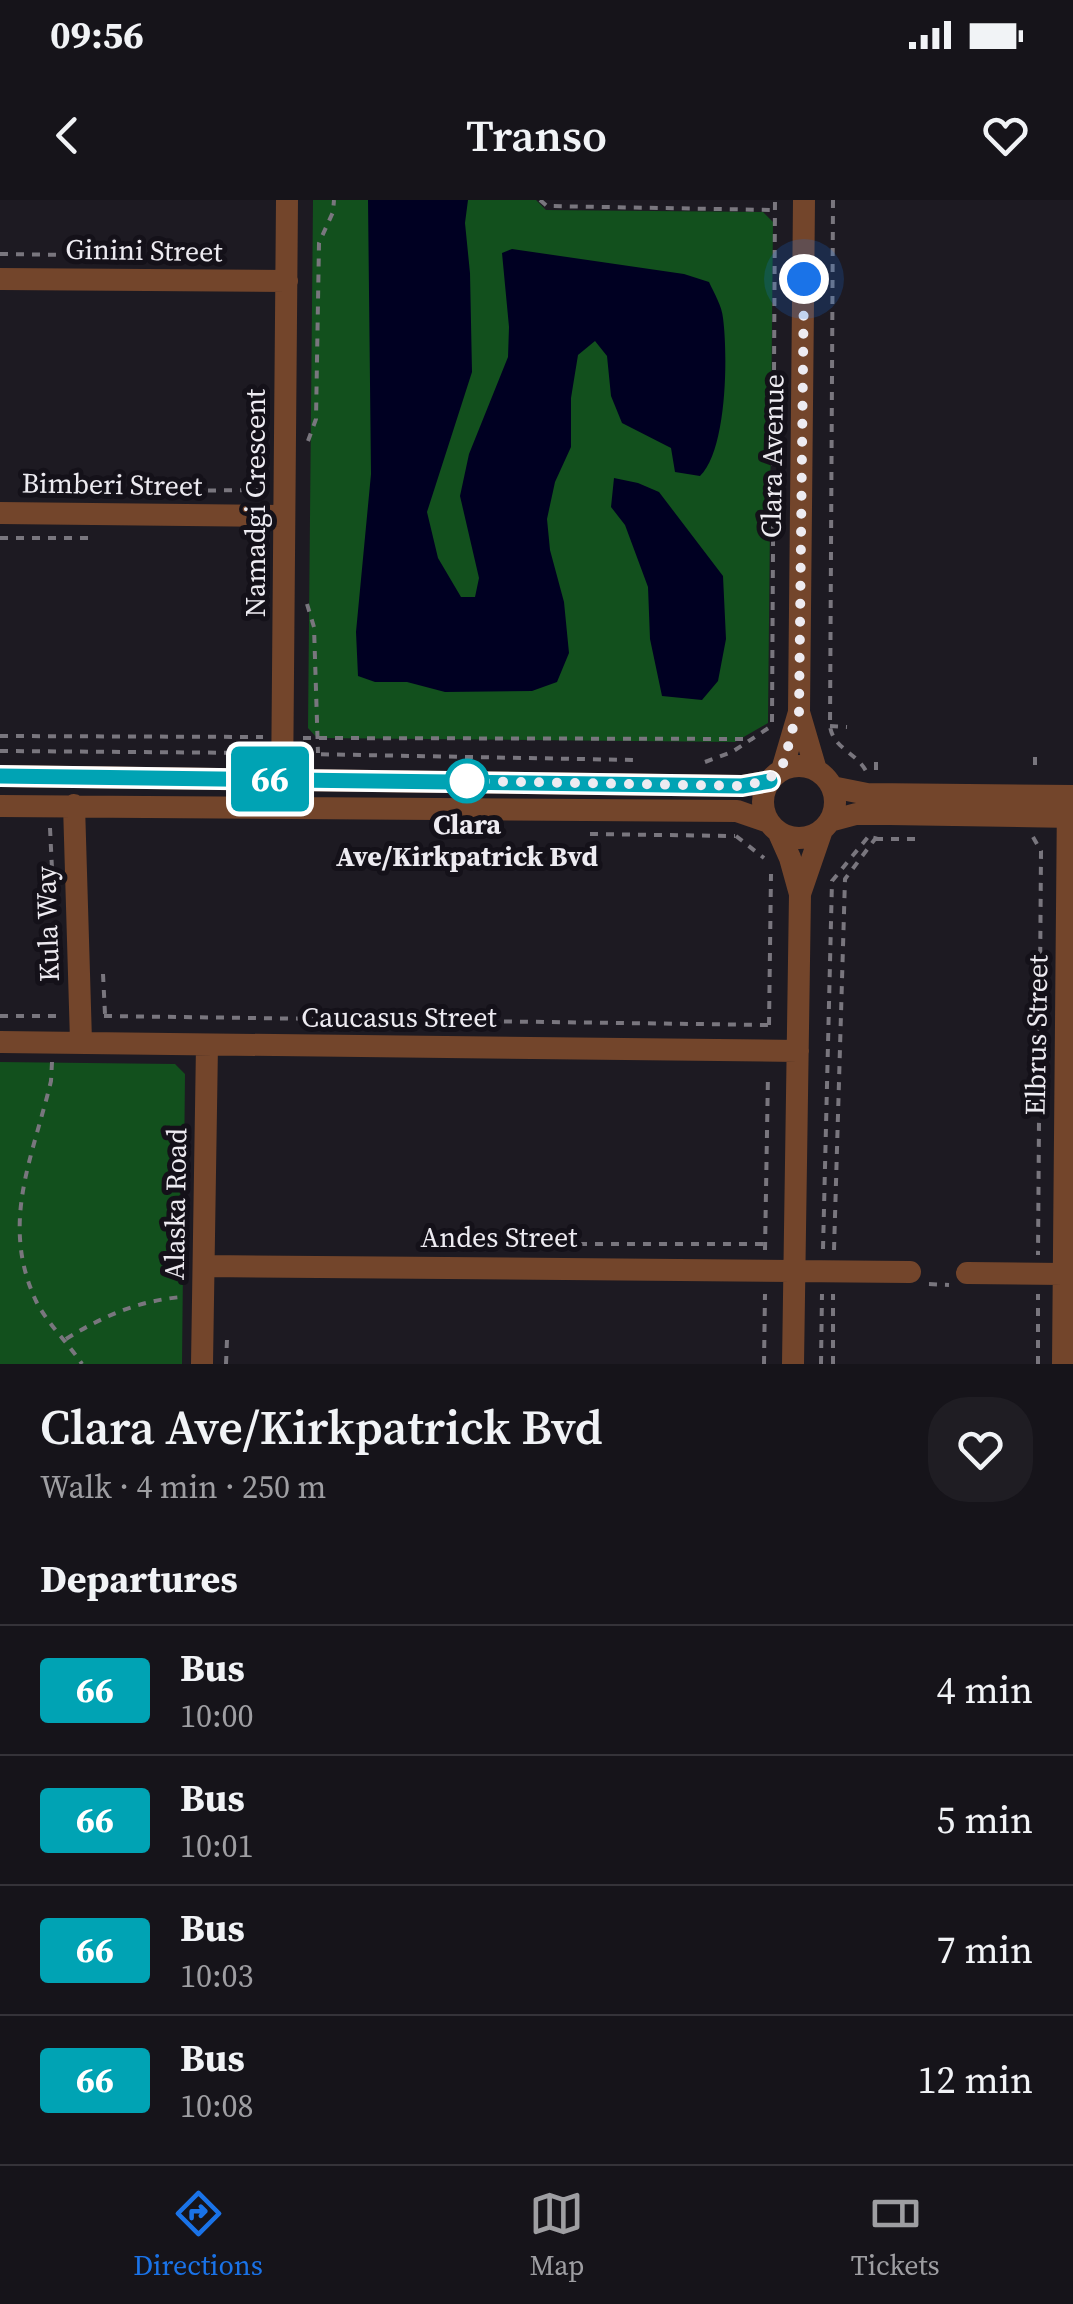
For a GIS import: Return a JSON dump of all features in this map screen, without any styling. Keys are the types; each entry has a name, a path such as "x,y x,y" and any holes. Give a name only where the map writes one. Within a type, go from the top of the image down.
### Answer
{"street":[{"name":"Namadgi Crescent","path":"282,806 288,200"},
{"name":"Clara Avenue","path":"776,776 799,712 804,200"},
{"name":"Ginini Street","path":"0,278 287,281"},
{"name":"Bimberi Street","path":"0,513 284,516"},
{"name":"Clara Avenue","path":"799,712 824,778"},
{"path":"0,776 742,786 805,766 876,804 1071,807"},
{"path":"776,776 763,799 790,858 800,894 793,1364"},
{"path":"800,894 836,798 824,778"},
{"path":"0,806 737,811 800,838 876,804"},
{"name":"Kula Way","path":"74,806 81,1041"},
{"name":"Elbrus Street","path":"1062,1364 1071,807"},
{"name":"Caucasus Street","path":"0,1042 798,1051"},
{"name":"Alaska Road","path":"202,1364 207,1045"},
{"name":"Andes Street","path":"205,1266 793,1271"},
{"path":"793,1271 910,1272"},
{"path":"968,1272 1064,1274"}],"path":[{"path":"304,452 316,419 319,243 333,212 334,200"},
{"path":"540,200 547,206 775,210"},
{"path":"772,727 775,200"},
{"path":"305,596 314,627 318,754"},
{"path":"0,736 283,745 318,754 646,761"},
{"path":"316,738 753,739 704,762"},
{"path":"0,751 283,745"},
{"path":"833,1364 845,879 876,840 876,755"},
{"path":"1035,757 1033,840 1041,850 1038,1364"},
{"path":"0,1016 770,1026"},
{"path":"53,1041 51,1081 17,1214 20,1263 38,1305 82,1364"},
{"path":"427,1244 765,1244"},
{"path":"910,1272 921,1283 939,1286 962,1283 968,1272"},
{"path":"66,1339 96,1320 146,1300 203,1296"}],"green space":[{"path":"313,200 536,200 546,210 763,212 773,222 768,723 735,742 317,738 308,728"},
{"path":"0,1062 175,1064 185,1074 182,1364 0,1364"}],"water":[{"path":"368,200 468,200 465,223 472,372 427,512 438,558 461,597 475,597 479,578 460,496 469,454 508,357 502,253 512,249 684,274 709,282 719,304 725,335 724,402 716,446 700,476 675,472 671,448 622,423 611,396 607,356 595,341 578,355 571,398 571,447 555,482 547,519 550,550 564,602 569,653 557,682 532,691 445,692 358,676 356,632 371,474"},
{"path":"614,478 659,492 723,576 726,639 718,681 702,700 662,696 650,639 648,587 625,525 611,507"}],"bus line":[{"name":"66","path":"0,776 716,786 770,781"}],"place":[{"name":"Clara Ave/Kirkpatrick Bvd","path":"467,781"}],"route":[{"path":"467,781 742,786 770,781 782,770 799,712 804,279"}]}
